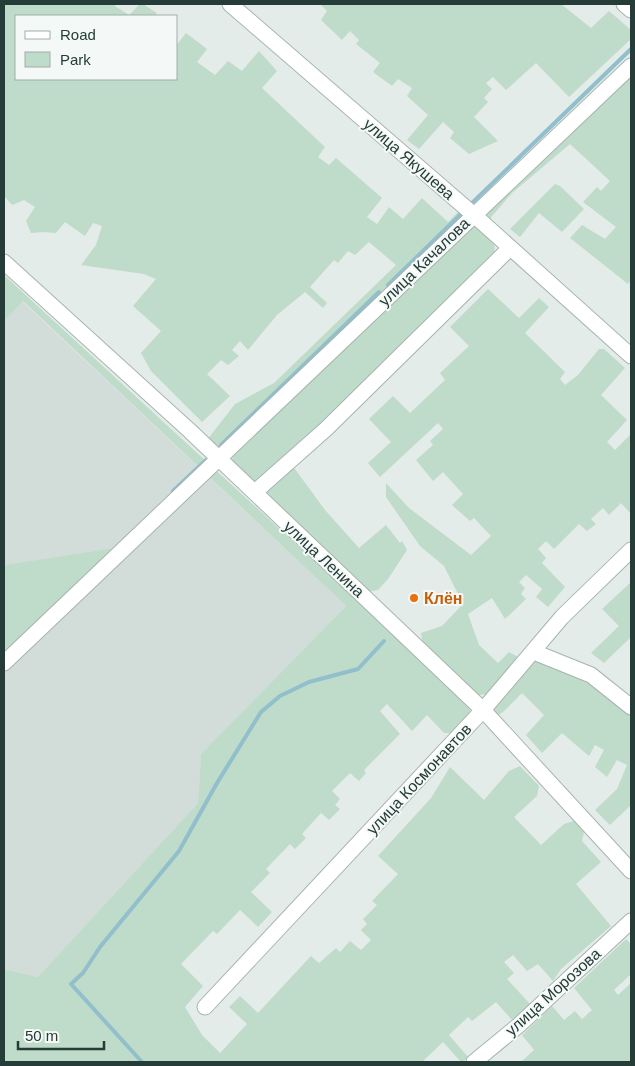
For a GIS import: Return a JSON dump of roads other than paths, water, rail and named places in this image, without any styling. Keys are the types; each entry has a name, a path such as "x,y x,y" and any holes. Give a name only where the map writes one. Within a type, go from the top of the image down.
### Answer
{"street":[{"name":"улица Якушева","path":"230,4 474,214 631,356"},
{"path":"624,4 631,10"},
{"name":"улица Качалова","path":"4,664 631,66"},
{"path":"255,492 326,429 510,248"},
{"name":"улица Ленина","path":"4,262 255,492 483,710 631,871"},
{"name":"улица Космонавтов","path":"206,1007 483,710 562,617 631,550"},
{"path":"534,652 591,675 631,707"},
{"name":"улица Морозова","path":"474,1062 519,1024 631,921"}],"waterway":[{"path":"472,203 631,49"},
{"path":"388,285 461,214"},
{"path":"221,445 379,292"},
{"path":"173,491 206,460"},
{"path":"142,1062 71,984 83,973 100,947 179,851 217,783 261,712 280,696 309,682 358,669 384,641"}],"place":[{"name":"Клён","path":"414,598"}]}
